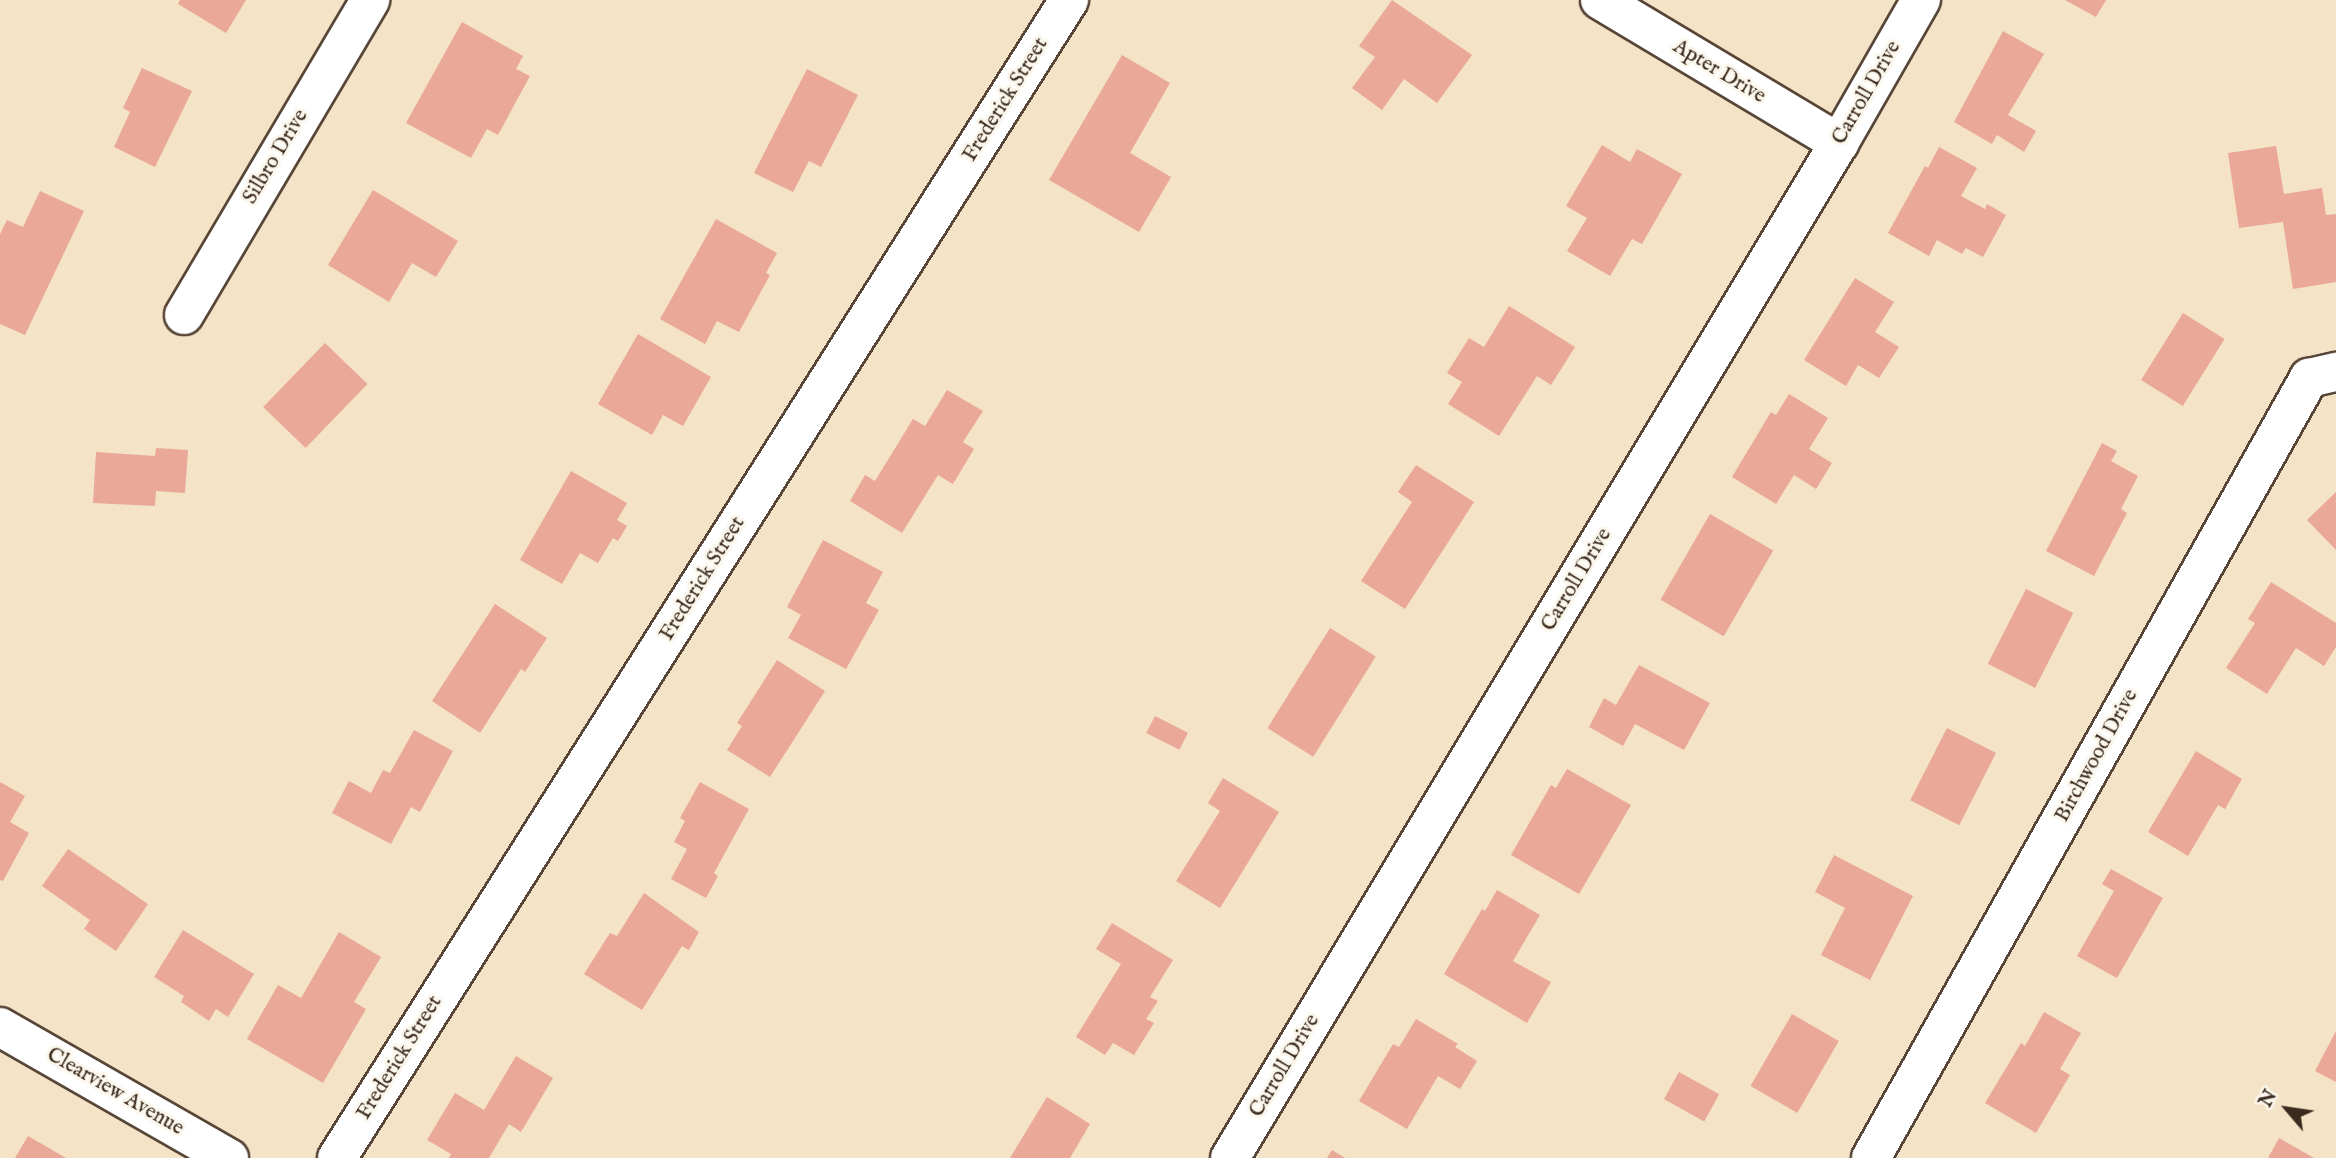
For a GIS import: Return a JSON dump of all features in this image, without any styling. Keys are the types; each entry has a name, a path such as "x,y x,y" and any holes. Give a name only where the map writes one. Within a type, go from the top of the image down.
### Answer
{"street":[{"name":"Silbro Drive","path":"184,315 370,0"},
{"name":"Frederick Street","path":"337,1158 1069,0"},
{"name":"Apter Drive","path":"1600,0 1839,143"},
{"name":"Carroll Drive","path":"1230,1158 1839,143 1921,0"},
{"name":"Birchwood Drive","path":"1871,1158 2309,378 2336,372"},
{"name":"Clearview Avenue","path":"0,1027 229,1158"}],"building":[{"path":"180,0 246,0 226,33 178,4"},
{"path":"1392,0 1472,55 1437,103 1404,79 1382,110 1352,88 1375,57 1359,46"},
{"path":"2065,0 2106,0 2096,17"},
{"path":"462,22 523,56 516,69 530,76 498,135 487,129 471,158 406,123"},
{"path":"2003,31 2044,54 2008,115 2036,131 2024,152 1997,135 1992,144 1954,122"},
{"path":"1122,55 1170,83 1130,153 1171,177 1139,232 1049,180"},
{"path":"142,68 192,91 155,167 114,147 130,112 123,108"},
{"path":"807,69 858,95 821,167 809,161 793,192 754,173"},
{"path":"1602,145 1630,162 1637,149 1682,174 1642,244 1632,239 1610,276 1567,251 1587,218 1566,206"},
{"path":"2276,146 2284,194 2322,188 2326,215 2336,214 2336,282 2293,289 2283,222 2239,228 2228,153"},
{"path":"1939,147 1977,168 1961,196 1985,209 1987,204 2006,215 1983,257 1966,248 1962,254 1937,240 1929,256 1888,233 1925,166 1928,168"},
{"path":"373,190 458,241 436,277 412,263 389,302 328,265"},
{"path":"40,191 84,211 25,335 0,324 0,234 7,220 23,227"},
{"path":"716,219 777,253 766,273 770,275 739,332 717,321 705,344 660,319"},
{"path":"1855,278 1894,302 1875,332 1899,347 1879,378 1858,365 1846,386 1804,360"},
{"path":"1509,306 1575,347 1551,385 1537,376 1499,436 1448,404 1462,382 1447,373 1469,338 1484,347"},
{"path":"2183,313 2225,339 2183,406 2141,380"},
{"path":"638,334 711,377 683,426 663,415 652,435 598,404"},
{"path":"325,343 367,384 306,448 263,407"},
{"path":"947,390 983,411 963,442 974,449 953,484 938,475 902,533 850,501 865,475 875,481 913,419 925,426"},
{"path":"1789,394 1828,418 1809,449 1832,463 1816,489 1794,475 1776,504 1732,477 1771,412 1776,415"},
{"path":"2102,443 2117,451 2111,461 2138,476 2121,509 2127,513 2094,576 2046,551"},
{"path":"156,448 188,450 185,493 156,491 155,506 93,503 96,452 155,456"},
{"path":"1416,465 1474,502 1405,609 1361,581 1412,502 1398,492"},
{"path":"571,471 627,503 617,520 627,526 618,541 613,538 598,563 580,553 562,584 520,560"},
{"path":"2336,492 2336,550 2307,520"},
{"path":"1710,514 1773,551 1724,636 1660,600"},
{"path":"823,540 883,572 866,603 879,610 846,669 788,638 801,615 787,607"},
{"path":"2271,582 2336,623 2336,647 2324,666 2296,648 2267,694 2226,668 2255,623 2248,619"},
{"path":"2026,589 2073,613 2035,688 1988,664"},
{"path":"495,604 547,638 525,672 521,669 480,733 432,701"},
{"path":"1330,628 1376,657 1313,757 1267,728"},
{"path":"777,660 825,691 770,777 727,750 742,726 737,723"},
{"path":"1639,665 1710,703 1684,750 1635,724 1623,746 1589,727 1604,698 1616,705"},
{"path":"1155,716 1188,733 1179,750 1146,733"},
{"path":"1947,728 1996,753 1959,825 1910,800"},
{"path":"414,730 453,751 420,812 411,807 391,844 332,813 349,781 371,793 383,770 390,773"},
{"path":"2196,751 2242,779 2225,809 2218,805 2188,856 2148,832"},
{"path":"1567,769 1631,805 1579,894 1511,855 1551,785 1556,788"},
{"path":"1223,778 1279,812 1220,908 1176,881 1220,811 1208,803"},
{"path":"0,782 25,796 10,822 29,833 3,881 0,880"},
{"path":"700,782 749,809 714,873 718,876 706,898 671,879 687,849 674,842 685,821 680,818"},
{"path":"68,849 148,904 116,951 84,929 90,920 42,886"},
{"path":"1834,855 1913,896 1870,980 1821,955 1845,908 1815,892"},
{"path":"2111,869 2163,898 2117,978 2077,956 2114,891 2102,884"},
{"path":"1497,890 1540,915 1513,961 1551,982 1527,1023 1444,974 1482,909 1485,911"},
{"path":"644,893 699,932 689,950 682,946 642,1010 584,974 610,933 617,936"},
{"path":"1112,923 1173,960 1150,997 1158,1001 1146,1019 1154,1023 1134,1055 1113,1043 1105,1055 1076,1037 1121,964 1096,949"},
{"path":"183,930 254,974 228,1017 216,1009 209,1021 181,1002 184,996 154,977"},
{"path":"339,932 381,957 354,1002 366,1009 323,1083 247,1039 278,985 301,998"},
{"path":"2044,1012 2081,1033 2060,1069 2070,1075 2036,1133 1985,1103 2021,1043 2025,1046"},
{"path":"1792,1014 1839,1041 1797,1113 1750,1086"},
{"path":"1416,1019 1458,1044 1455,1047 1477,1061 1460,1089 1438,1076 1407,1129 1359,1101 1393,1044 1399,1047"},
{"path":"2336,1031 2336,1082 2315,1071"},
{"path":"516,1056 553,1078 521,1132 509,1124 489,1158 449,1158 451,1154 427,1140 455,1093 484,1110"},
{"path":"1679,1072 1719,1094 1704,1121 1664,1099"},
{"path":"1047,1097 1090,1124 1070,1158 1010,1158"},
{"path":"28,1136 66,1158 15,1158"},
{"path":"2279,1138 2314,1158 2268,1158"},
{"path":"1332,1150 1345,1158 1327,1158"}]}
